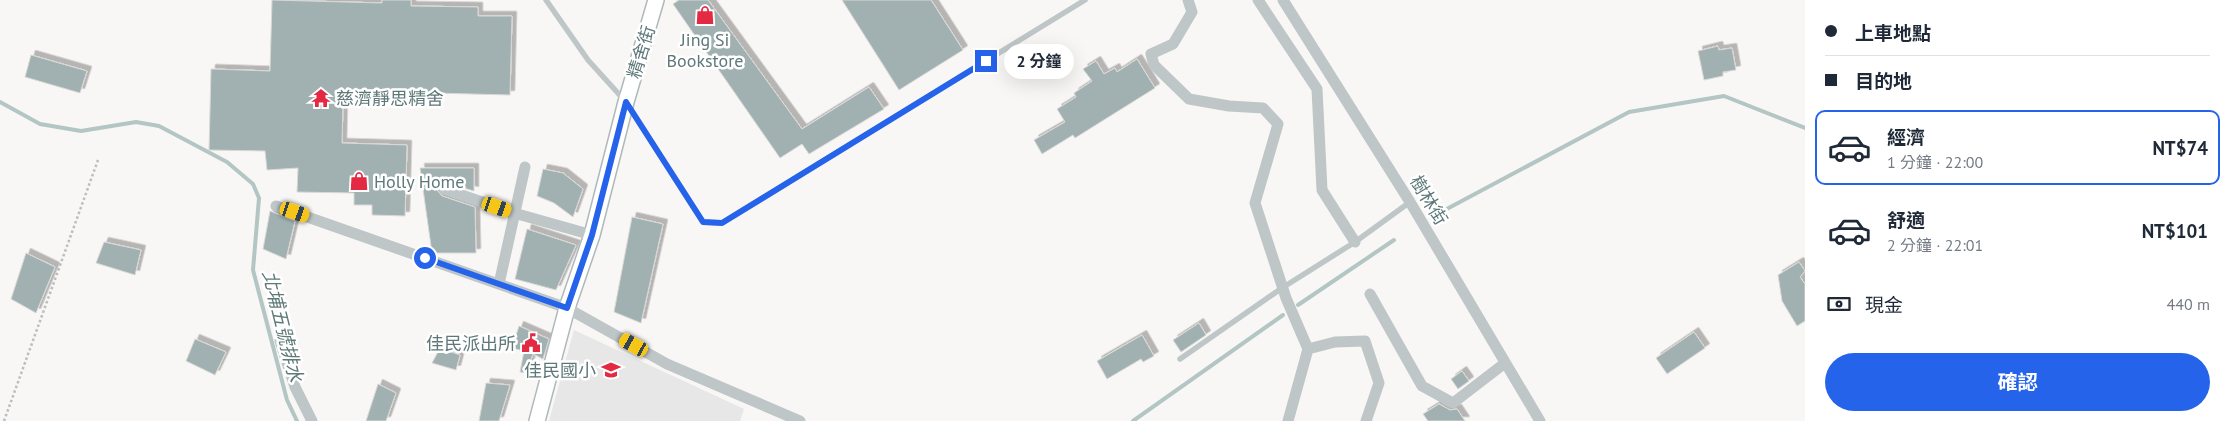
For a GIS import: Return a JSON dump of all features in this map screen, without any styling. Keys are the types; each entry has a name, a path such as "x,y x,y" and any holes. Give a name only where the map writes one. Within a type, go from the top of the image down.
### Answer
{"street":[{"name":"精舍街","path":"537,421 567,308 592,235 626,102 656,0"},
{"path":"1188,0 1192,12 1173,44 1151,54 1154,65 1189,99 1229,106 1263,108 1278,124 1255,204 1282,288 1308,349 1288,421"},
{"path":"1258,0 1317,89 1322,190 1355,242"},
{"name":"樹林街","path":"1283,0 1410,202 1540,421"},
{"path":"499,284 525,166"},
{"path":"444,189 514,213 592,235"},
{"path":"276,206 567,308 667,364 800,421"},
{"path":"1370,294 1422,386 1453,403 1506,363"},
{"path":"280,341 295,387 312,421"},
{"path":"1308,349 1335,342 1365,341 1378,383 1366,421"}],"lane":[{"path":"546,0 588,60 626,102 703,222 722,223 1085,0"},
{"path":"1180,359 1282,288 1355,242 1410,202"}],"path":[{"path":"4,421 98,160"}],"shaded area":[{"name":"佳民國小","path":"574,330 744,409 740,421 549,421"}],"building":[{"name":"慈濟靜思精舍","path":"272,0 382,3 382,0 411,0 411,6 478,7 478,16 512,16 510,95 433,93 433,104 343,102 342,143 407,145 405,216 372,215 372,205 354,205 354,193 297,192 298,168 267,170 265,151 209,150 211,69 270,71"},
{"path":"679,0 708,0 802,129 869,87 884,109 809,154 802,144 780,158 673,4"},
{"path":"842,0 931,0 963,50 899,90"},
{"path":"1718,46 1719,50 1732,48 1736,70 1723,72 1723,76 1704,80 1698,51"},
{"path":"31,55 87,71 80,93 25,77"},
{"path":"1137,59 1155,88 1075,138 1073,135 1042,154 1034,140 1065,122 1057,109 1076,97 1074,93 1092,81 1083,69 1096,61 1104,74 1115,68 1117,72"},
{"path":"420,168 474,168 474,191 443,182 439,184 437,190 442,196 475,207 476,253 432,253"},
{"path":"543,169 563,173 583,189 573,217 554,203 537,196"},
{"path":"270,211 295,221 286,259 263,249"},
{"path":"632,217 663,224 641,323 614,312"},
{"path":"527,229 576,245 556,290 515,279"},
{"path":"104,242 141,250 135,275 96,263"},
{"path":"26,253 55,267 36,313 11,299"},
{"path":"1799,262 1805,271 1800,277 1805,284 1805,321 1797,326 1782,301 1778,275"},
{"path":"1199,323 1206,335 1181,352 1173,340"},
{"name":"佳民派出所","path":"519,326 549,339 543,359 533,354 526,373 520,372 524,351 512,348"},
{"path":"1694,332 1705,348 1667,374 1656,358"},
{"path":"1142,335 1154,356 1143,362 1141,359 1107,379 1097,361"},
{"path":"195,339 226,352 215,375 186,361"},
{"path":"440,348 460,355 456,370 432,363"},
{"path":"1462,371 1469,381 1458,389 1451,379"},
{"path":"486,383 510,385 499,421 479,421"},
{"path":"378,384 396,393 386,421 366,421"},
{"path":"1439,404 1450,410 1457,409 1465,421 1428,421 1423,414"}],"waterway":[{"path":"1443,211 1629,112 1724,96 1805,128"},
{"name":"北埔五號排水","path":"0,102 40,124 81,131 136,122 159,126 227,162 253,184 259,198 253,270 287,400 297,421"},
{"path":"1298,305 1394,240"},
{"path":"1133,421 1283,315"}],"place":[{"name":"Jing Si Bookstore","path":"705,15"},
{"name":"慈濟靜思精舍","path":"321,98"},
{"name":"Holly Home","path":"359,181"},
{"name":"佳民派出所","path":"531,343"},
{"name":"佳民國小","path":"611,370"}],"route":[{"path":"425,258 567,308 592,235 626,102 703,222 722,223 986,61"}]}
